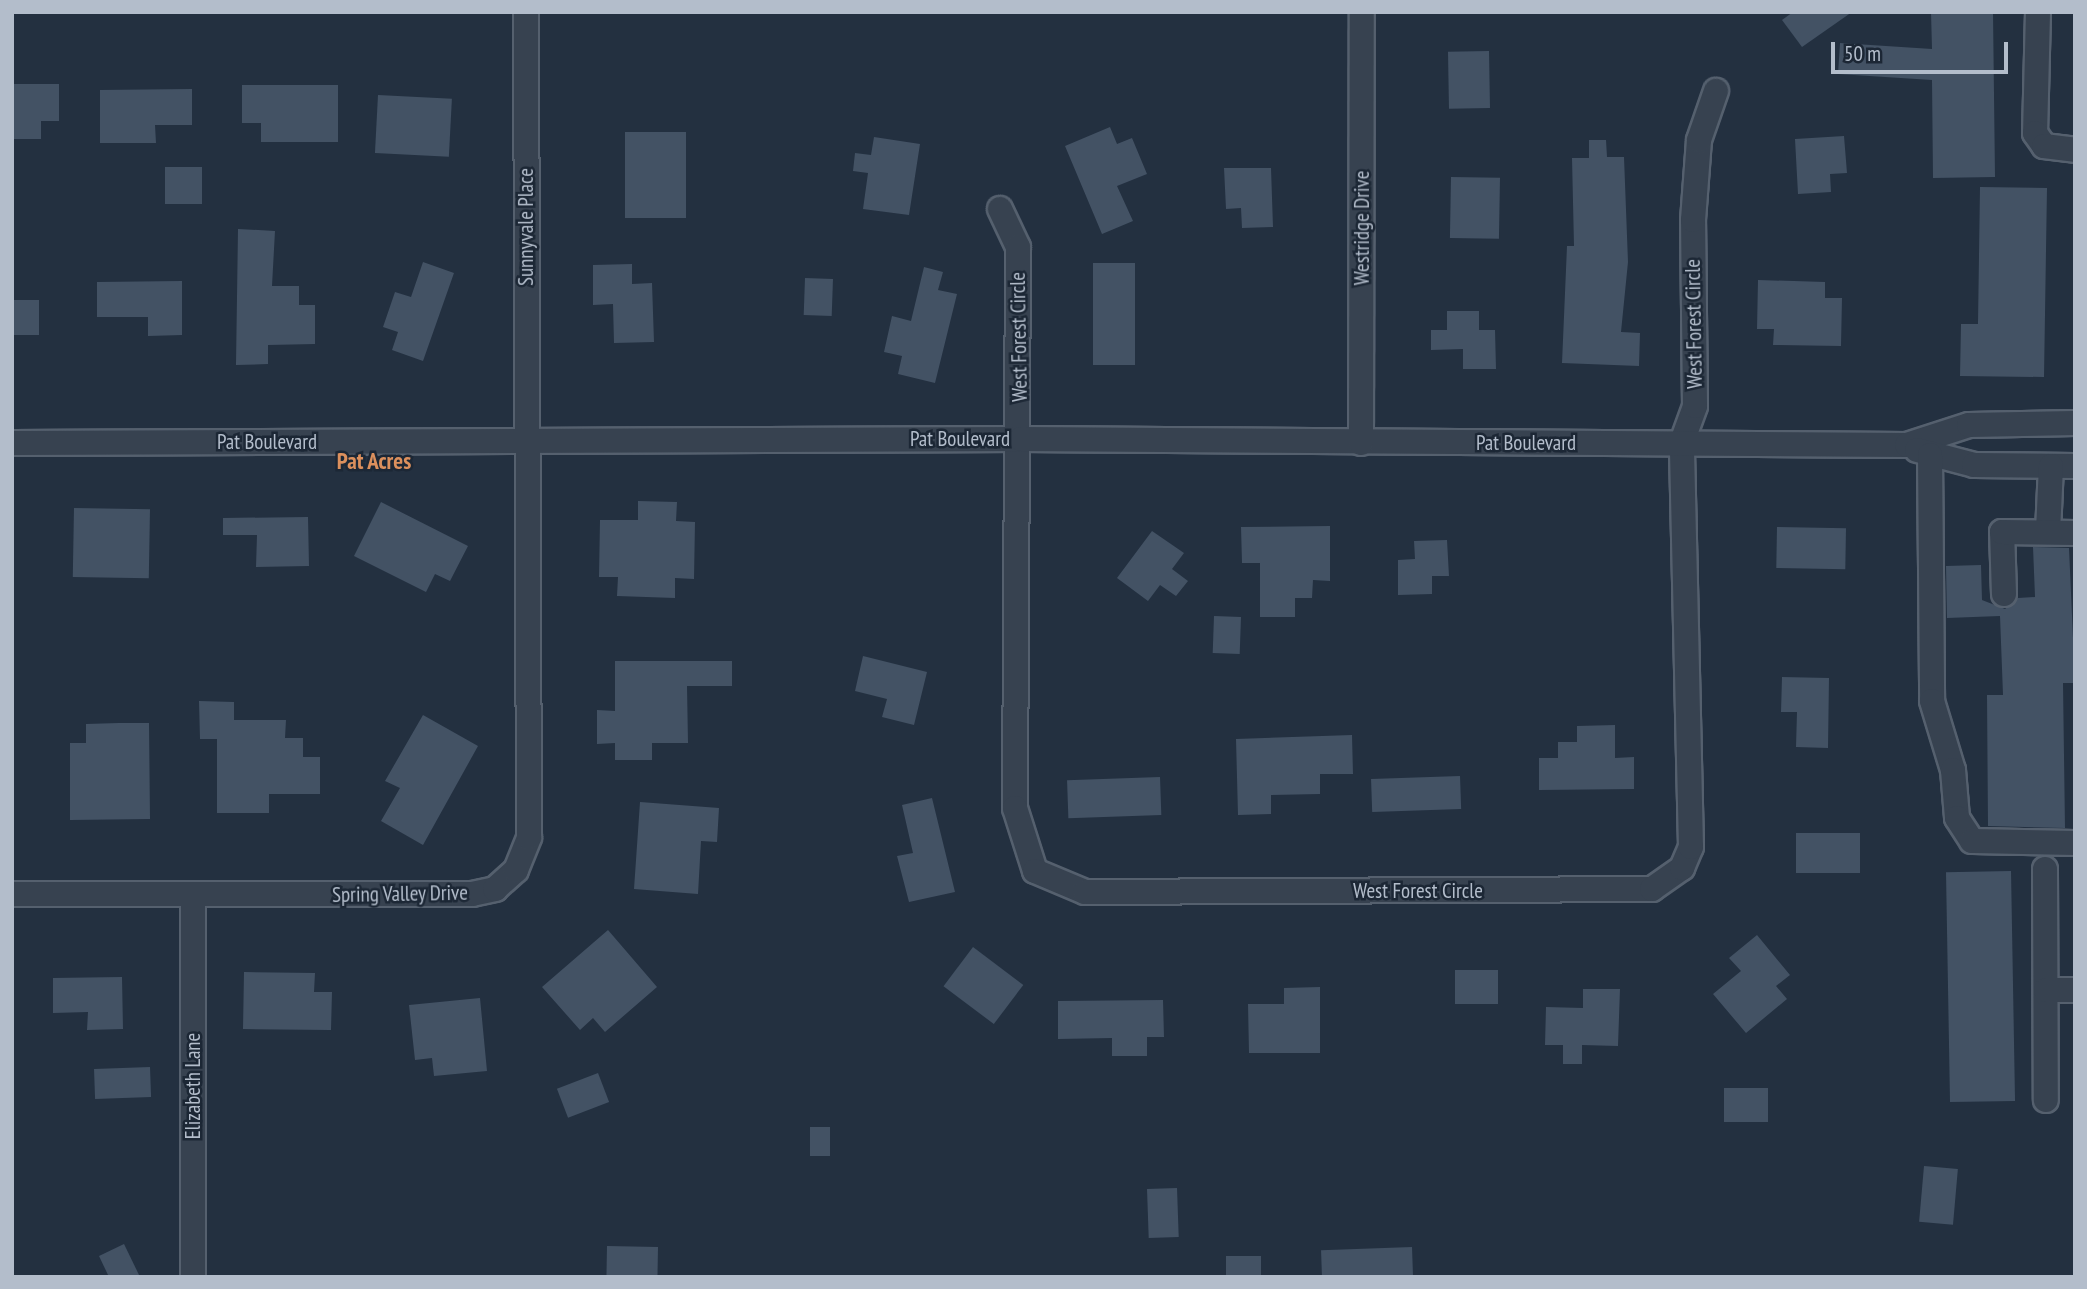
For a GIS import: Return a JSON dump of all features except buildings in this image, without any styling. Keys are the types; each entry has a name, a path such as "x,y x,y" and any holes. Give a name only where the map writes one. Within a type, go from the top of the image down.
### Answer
{"street":[{"name":"Sunnyvale Place","path":"526,12 527,441"},
{"name":"Westridge Drive","path":"1361,443 1362,12"},
{"path":"2038,12 2035,133 2044,146 2075,150"},
{"name":"West Forest Circle","path":"1000,209 1018,247 1021,439 1015,808 1035,871 1085,892 1641,890 1663,885 1682,868 1691,847 1682,442 1695,406 1693,220 1699,140 1716,90"},
{"name":"Pat Boulevard","path":"12,443 1021,439 1907,445 1969,425 2075,423"},
{"name":"Spring Valley Drive","path":"12,894 472,894 495,889 516,870 529,837 527,441"},
{"name":"Pat Boulevard","path":"1907,445 1930,455 1974,465 2063,466"},
{"path":"1930,455 1932,701 1953,770 1957,818 1972,841 2075,843"},
{"path":"2048,532 2063,466"},
{"path":"2004,594 2003,532 2075,533"},
{"path":"2045,869 2046,1100"},
{"name":"Elizabeth Lane","path":"193,896 193,1277"},
{"path":"2046,990 2075,990"}],"district":[{"name":"Pat Acres","path":"374,461"}]}
